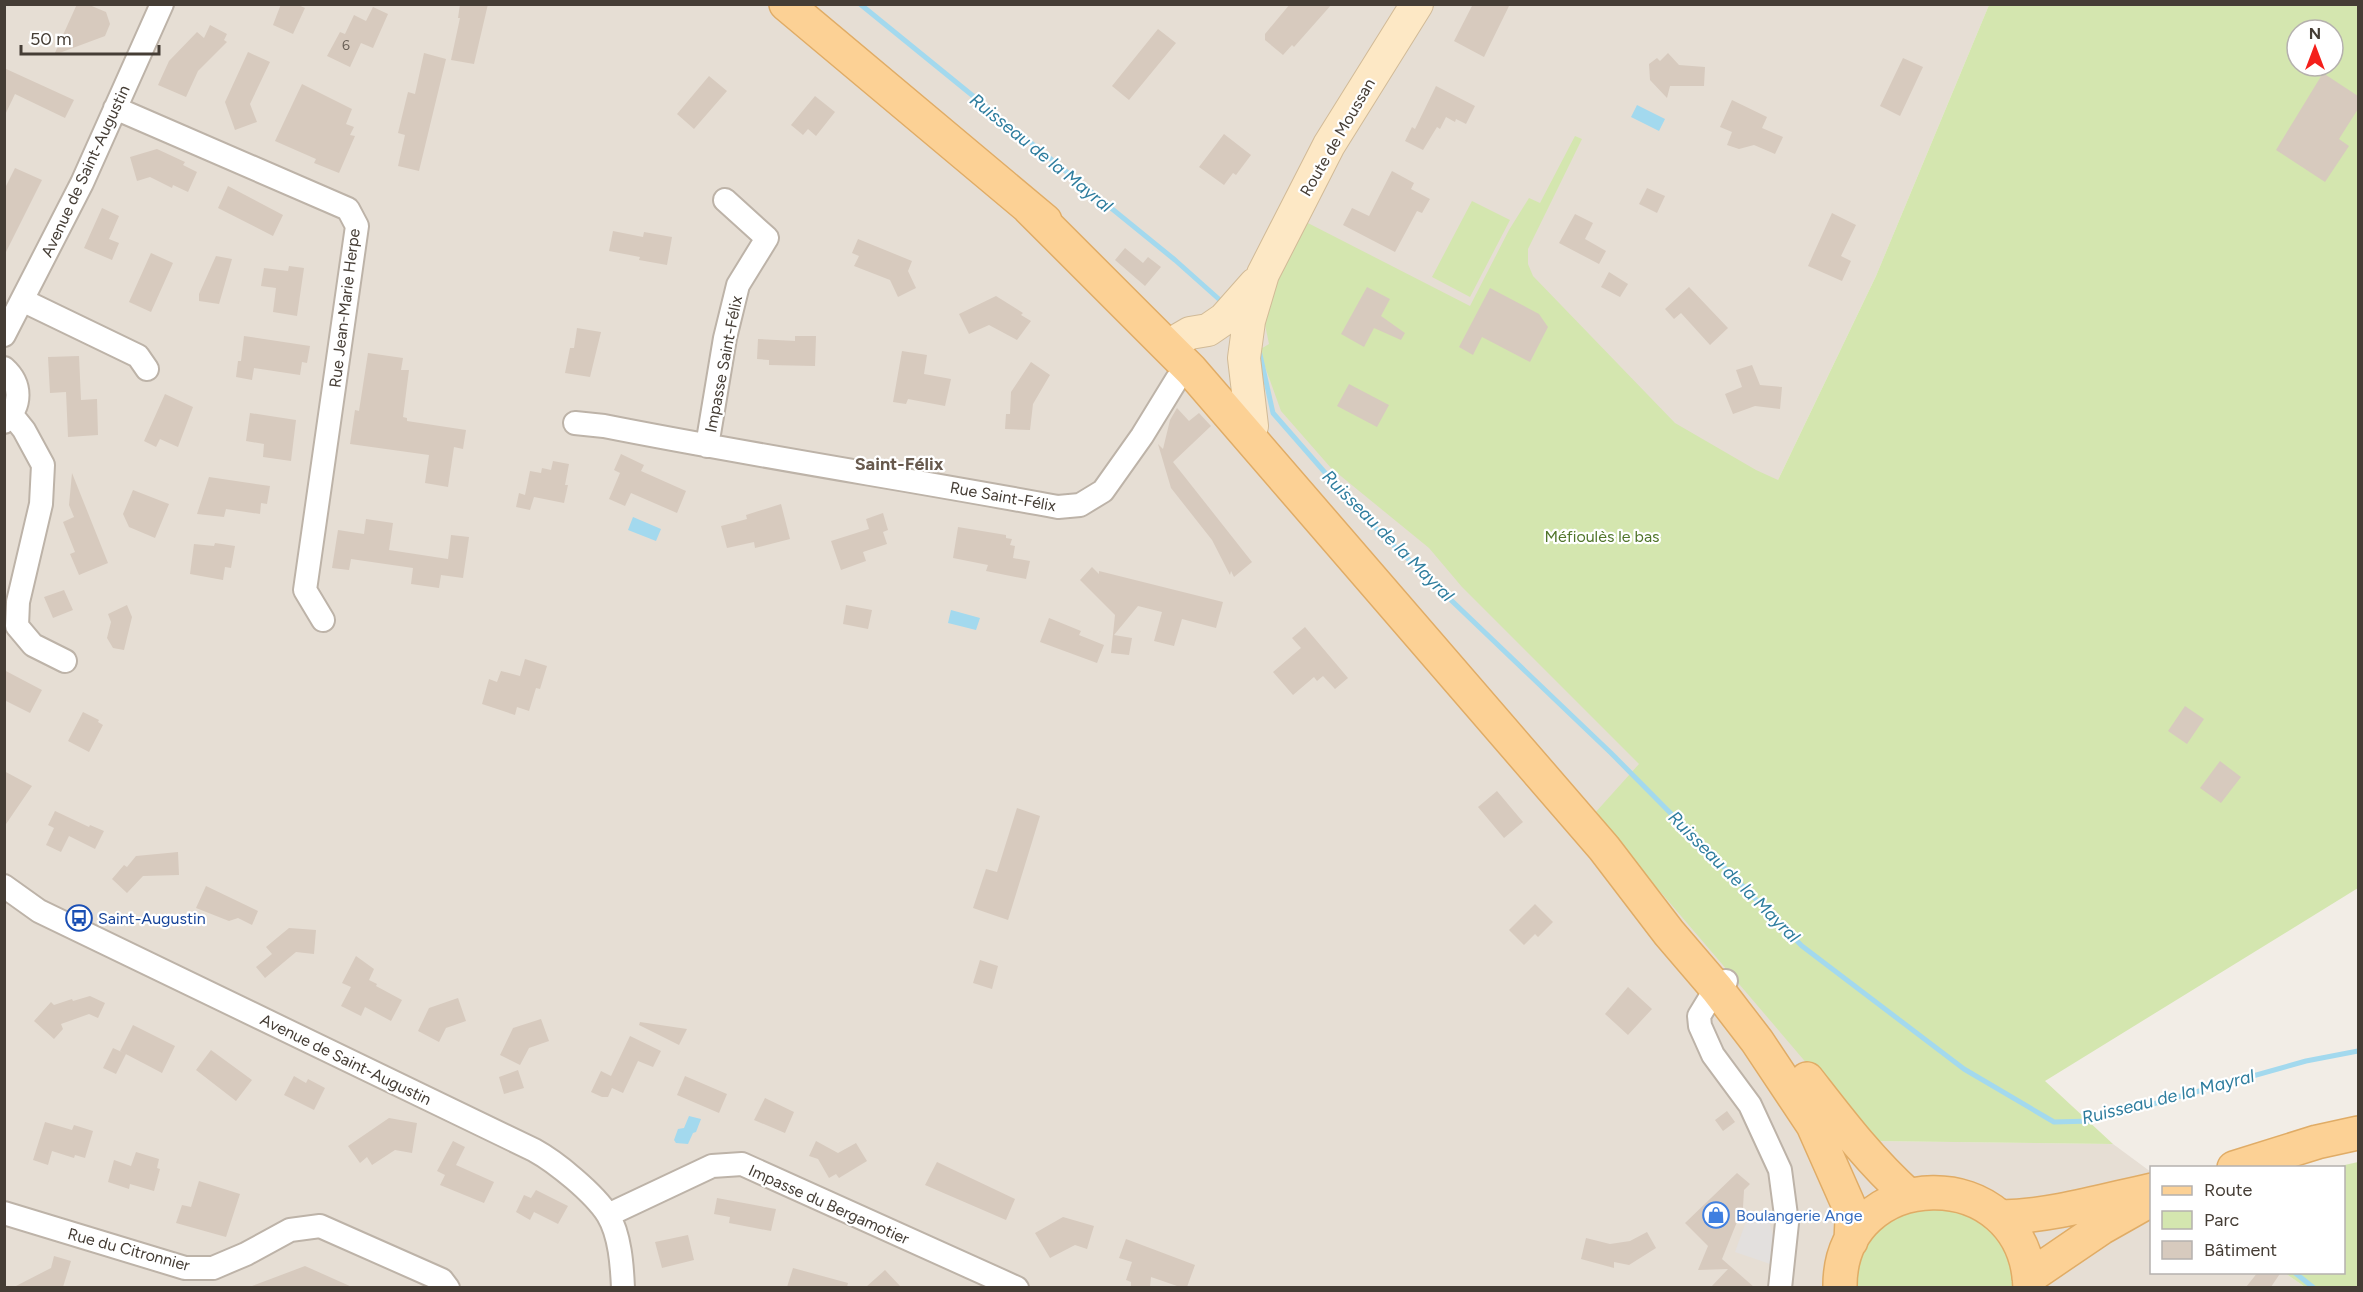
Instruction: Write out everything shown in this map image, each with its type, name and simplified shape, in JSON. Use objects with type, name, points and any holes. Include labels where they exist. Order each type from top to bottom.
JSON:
[{"type":"main road","points":[[786,4],[1123,287],[1178,340],[1207,369],[1333,535]]},
{"type":"main road","points":[[1029,208],[1191,370],[1604,848],[1669,933],[1788,1053],[1856,1143],[1879,1169],[1908,1195]]},
{"type":"main road","points":[[1722,985],[1813,1125],[1848,1204],[1852,1220],[1851,1241]]},
{"type":"main road","points":[[2237,1166],[2317,1142],[2358,1133]]},
{"type":"main road","points":[[2001,1217],[2066,1210],[2150,1190]]},
{"type":"main road","points":[[1840,1287],[1843,1261],[1851,1241],[1871,1215],[1908,1195],[1927,1191],[1951,1192],[1976,1200],[2001,1217],[2020,1244],[2030,1282],[2101,1227],[2150,1201]]},
{"type":"street","name":"Avenue de Saint-Augustin","points":[[4,335],[82,183],[162,4]]},
{"type":"street","name":"Route de Moussan","points":[[1263,274],[1329,145],[1417,4]]},
{"type":"street","name":"Rue Jean-Marie Herpe","points":[[115,108],[348,209],[357,226],[305,590],[323,620]]},
{"type":"street","name":"Impasse Saint-Félix","points":[[707,446],[724,338],[738,285],[767,238],[724,200]]},
{"type":"street","points":[[1178,340],[1190,333],[1208,330],[1224,319],[1263,274]]},
{"type":"street","points":[[1252,426],[1244,358],[1249,321],[1263,274]]},
{"type":"street","points":[[22,300],[138,356],[147,369]]},
{"type":"street","points":[[4,368],[16,383],[19,394],[17,405],[8,418],[24,430],[43,465],[41,504],[18,602],[17,626],[33,645],[65,661]]},
{"type":"street","name":"Rue Saint-Félix","points":[[575,423],[604,426],[1058,507],[1080,505],[1103,491],[1142,436],[1177,379],[1191,370]]},
{"type":"street","name":"Avenue de Saint-Augustin","points":[[4,886],[39,911],[555,1161],[608,1215],[622,1266],[623,1287]]},
{"type":"street","points":[[1722,985],[1699,1016],[1700,1026],[1713,1055],[1750,1105],[1780,1170],[1787,1223],[1780,1287]]},
{"type":"street","name":"Impasse du Bergamotier","points":[[608,1215],[711,1166],[742,1164],[1017,1287]]},
{"type":"street","name":"Rue du Citronnier","points":[[4,1214],[185,1268],[213,1268],[246,1254],[290,1230],[320,1226],[442,1281],[448,1287]]},
{"type":"shaded area","points":[[5,5],[1989,5],[1876,276],[1778,480],[1873,1141],[2113,1144],[2150,1171],[2150,1274],[2286,1274],[2305,1287],[5,1288]]},
{"type":"shaded area","points":[[1749,1213],[1769,1220],[1777,1252],[1773,1265],[1735,1252]]},
{"type":"green space","name":"Méfioulès le bas","points":[[1989,5],[2358,5],[2358,888],[2045,1081],[2113,1144],[1873,1141],[1594,814],[1639,764],[1462,587],[1429,548],[1331,468],[1281,411],[1259,350],[1269,344],[1263,315],[1304,221],[1470,306],[1509,230],[1529,198],[1540,203],[1575,136],[1582,139],[1528,249],[1528,264],[1533,276],[1675,423],[1756,470],[1778,480],[1876,276]]},
{"type":"green space","points":[[1472,201],[1510,220],[1470,297],[1432,277]]},
{"type":"green space","points":[[2358,1162],[2358,1287],[2305,1287],[2286,1274],[2345,1274],[2345,1166],[2340,1166]]},
{"type":"green space","points":[[1949,1206],[1991,1228],[2007,1250],[2016,1287],[1854,1288],[1865,1247],[1884,1223],[1905,1213]]},
{"type":"water","points":[[1637,105],[1665,119],[1659,131],[1631,117]]},
{"type":"water","points":[[633,517],[661,529],[656,541],[628,530]]},
{"type":"water","points":[[951,610],[980,618],[976,630],[948,623]]},
{"type":"water","points":[[689,1116],[701,1119],[696,1132],[693,1133],[688,1144],[676,1143],[674,1140],[678,1129],[684,1128]]},
{"type":"building","points":[[77,4],[87,4],[106,12],[110,24],[105,36],[54,55]]},
{"type":"building","points":[[281,4],[296,4],[305,8],[293,34],[273,25]]},
{"type":"building","points":[[460,4],[488,4],[474,64],[451,60],[460,18],[458,18]]},
{"type":"building","points":[[1290,4],[1332,4],[1294,47],[1292,45],[1283,55],[1265,40],[1265,34]]},
{"type":"building","points":[[1473,4],[1510,4],[1484,57],[1454,41]]},
{"type":"building","points":[[373,7],[388,14],[373,48],[361,43],[350,67],[327,56],[340,32],[345,34],[354,15],[366,21]]},
{"type":"building","points":[[210,25],[227,34],[224,40],[227,42],[198,71],[186,97],[158,85],[169,61],[197,32],[204,38]]},
{"type":"building","points":[[1158,29],[1176,43],[1129,100],[1112,86]]},
{"type":"building","points":[[248,52],[270,62],[250,104],[257,122],[235,130],[225,102]]},
{"type":"building","points":[[424,53],[446,59],[419,171],[398,166],[405,135],[398,133],[408,92],[415,94]]},
{"type":"building","points":[[1668,53],[1679,65],[1705,67],[1704,86],[1670,86],[1667,98],[1650,80],[1649,64],[1657,58],[1660,61]]},
{"type":"building","points":[[1903,58],[1923,67],[1900,116],[1880,106]]},
{"type":"building","points":[[4,68],[74,100],[65,118],[15,94],[4,117]]},
{"type":"building","points":[[709,76],[727,91],[694,129],[677,114]]},
{"type":"building","points":[[2320,78],[2331,78],[2358,96],[2358,109],[2339,139],[2349,146],[2325,182],[2276,150]]},
{"type":"building","points":[[302,84],[352,109],[346,124],[354,127],[350,135],[355,136],[339,173],[314,163],[316,159],[275,141]]},
{"type":"building","points":[[1436,86],[1475,106],[1466,124],[1446,117],[1440,129],[1437,127],[1423,150],[1405,141],[1412,127],[1415,129]]},
{"type":"building","points":[[815,96],[835,112],[816,136],[808,129],[803,135],[791,125]]},
{"type":"building","points":[[1732,100],[1767,117],[1762,128],[1783,137],[1775,154],[1754,145],[1739,149],[1727,145],[1732,132],[1720,127]]},
{"type":"building","points":[[1224,134],[1251,155],[1236,175],[1233,173],[1224,185],[1199,167]]},
{"type":"building","points":[[157,149],[185,162],[183,165],[197,172],[188,192],[173,185],[172,188],[150,177],[137,181],[130,157]]},
{"type":"building","points":[[15,168],[42,180],[4,256],[4,190]]},
{"type":"building","points":[[1392,171],[1414,183],[1411,189],[1430,199],[1422,213],[1417,211],[1395,252],[1343,225],[1352,208],[1369,216]]},
{"type":"building","points":[[228,186],[283,215],[273,236],[218,208]]},
{"type":"building","points":[[1647,188],[1665,196],[1657,213],[1639,204]]},
{"type":"building","points":[[102,208],[119,216],[109,239],[119,243],[112,260],[84,248]]},
{"type":"building","points":[[1832,213],[1856,225],[1841,256],[1851,261],[1842,281],[1808,266]]},
{"type":"building","points":[[1575,214],[1593,223],[1585,239],[1606,251],[1599,264],[1559,243]]},
{"type":"building","points":[[613,231],[643,237],[644,232],[672,237],[667,265],[609,251]]},
{"type":"building","points":[[858,239],[912,261],[908,271],[916,288],[898,297],[890,280],[854,266],[859,256],[852,253]]},
{"type":"building","points":[[1125,248],[1143,263],[1148,257],[1161,267],[1145,286],[1115,260]]},
{"type":"building","points":[[151,253],[173,263],[151,312],[129,302]]},
{"type":"building","points":[[216,256],[232,259],[219,304],[199,301],[199,294]]},
{"type":"building","points":[[289,266],[304,268],[297,316],[273,312],[276,288],[261,286],[264,268],[288,271]]},
{"type":"building","points":[[1609,272],[1628,284],[1620,297],[1601,287]]},
{"type":"building","points":[[1367,287],[1390,299],[1381,316],[1405,333],[1401,340],[1374,328],[1364,347],[1341,334]]},
{"type":"building","points":[[1689,287],[1728,328],[1710,345],[1681,313],[1674,319],[1665,309]]},
{"type":"building","points":[[1490,288],[1539,314],[1548,327],[1530,362],[1482,337],[1473,355],[1459,347]]},
{"type":"building","points":[[996,296],[1023,313],[1021,315],[1031,321],[1017,340],[989,325],[969,334],[959,314]]},
{"type":"building","points":[[577,328],[601,332],[590,377],[565,373],[570,348],[574,348]]},
{"type":"building","points":[[244,336],[310,346],[307,363],[302,362],[300,375],[254,368],[252,380],[236,377],[238,361],[241,361]]},
{"type":"building","points":[[795,336],[816,336],[815,366],[769,365],[769,360],[757,359],[758,339],[795,341]]},
{"type":"building","points":[[902,351],[927,355],[924,374],[951,379],[945,406],[908,399],[906,404],[893,402]]},
{"type":"building","points":[[368,353],[403,358],[401,370],[409,370],[403,417],[407,418],[407,421],[466,430],[463,449],[454,447],[448,487],[425,483],[429,455],[350,444],[355,410],[359,411]]},
{"type":"building","points":[[79,356],[81,400],[97,399],[98,435],[68,437],[66,392],[50,393],[48,357]]},
{"type":"building","points":[[1031,362],[1050,375],[1033,404],[1030,430],[1005,429],[1006,414],[1010,414],[1011,392]]},
{"type":"building","points":[[1752,365],[1760,385],[1782,387],[1780,409],[1755,406],[1733,414],[1725,394],[1742,387],[1736,370]]},
{"type":"building","points":[[1349,384],[1389,405],[1377,427],[1337,406]]},
{"type":"building","points":[[165,394],[193,407],[178,447],[160,439],[156,447],[144,441]]},
{"type":"building","points":[[1177,408],[1189,421],[1199,413],[1211,426],[1173,462],[1252,562],[1234,577],[1231,571],[1230,575],[1212,540],[1171,488],[1158,444],[1163,449],[1170,420]]},
{"type":"building","points":[[250,413],[296,420],[291,461],[263,457],[264,444],[246,441]]},
{"type":"building","points":[[621,454],[644,465],[641,471],[686,491],[677,513],[631,493],[625,506],[609,499],[620,473],[614,470]]},
{"type":"building","points":[[553,461],[569,464],[564,503],[534,497],[530,510],[516,507],[519,493],[525,495],[530,471],[541,473],[542,468],[551,470]]},
{"type":"building","points":[[72,473],[108,563],[79,575],[70,554],[75,552],[63,522],[74,517],[69,505]]},
{"type":"building","points":[[209,477],[270,486],[267,504],[261,503],[260,514],[226,509],[224,517],[197,514]]},
{"type":"building","points":[[133,490],[169,504],[155,538],[129,527],[123,514]]},
{"type":"building","points":[[781,504],[790,539],[755,548],[754,542],[727,548],[721,526],[747,519],[746,515]]},
{"type":"building","points":[[883,513],[888,530],[883,532],[887,544],[863,552],[866,561],[841,570],[831,541],[869,529],[866,519]]},
{"type":"building","points":[[366,519],[393,523],[389,550],[448,559],[451,535],[469,537],[463,578],[441,575],[439,588],[411,584],[413,568],[351,559],[349,570],[332,568],[338,530],[364,534]]},
{"type":"building","points":[[958,527],[1006,535],[1006,538],[1012,539],[1010,545],[1015,546],[1013,558],[1030,561],[1026,579],[986,571],[988,565],[953,558]]},
{"type":"building","points":[[215,543],[235,546],[231,568],[225,567],[223,580],[190,574],[194,544],[214,546]]},
{"type":"building","points":[[1092,567],[1099,574],[1099,571],[1223,602],[1216,628],[1182,619],[1174,646],[1154,641],[1162,612],[1138,606],[1114,635],[1132,638],[1129,655],[1111,653],[1115,615],[1080,580]]},
{"type":"building","points":[[64,590],[73,610],[53,618],[44,597]]},
{"type":"building","points":[[127,605],[132,617],[124,650],[113,648],[107,638],[111,622],[108,614]]},
{"type":"building","points":[[846,605],[872,610],[868,629],[843,624]]},
{"type":"building","points":[[1049,618],[1081,631],[1079,635],[1104,645],[1097,663],[1040,642]]},
{"type":"building","points":[[1305,627],[1348,678],[1335,689],[1323,676],[1317,681],[1314,677],[1293,695],[1273,672],[1301,648],[1292,638]]},
{"type":"building","points":[[525,659],[547,666],[540,689],[536,688],[529,711],[517,707],[515,715],[482,704],[489,679],[497,682],[501,671],[520,676]]},
{"type":"building","points":[[4,670],[42,690],[30,713],[4,700]]},
{"type":"building","points":[[2185,706],[2204,719],[2187,744],[2168,731]]},
{"type":"building","points":[[83,712],[99,720],[98,722],[103,725],[89,752],[68,741]]},
{"type":"building","points":[[2220,761],[2241,777],[2221,803],[2200,788]]},
{"type":"building","points":[[4,771],[32,786],[4,827]]},
{"type":"building","points":[[1497,791],[1523,822],[1504,838],[1478,807]]},
{"type":"building","points":[[1017,808],[1040,816],[1008,920],[973,908],[986,869],[997,872]]},
{"type":"building","points":[[55,811],[89,827],[90,825],[104,831],[95,849],[69,836],[61,852],[46,845],[54,828],[48,825]]},
{"type":"building","points":[[178,852],[179,875],[143,876],[127,893],[112,879],[124,865],[127,867],[136,856]]},
{"type":"building","points":[[206,886],[258,911],[252,925],[238,918],[229,921],[196,908]]},
{"type":"building","points":[[1535,904],[1553,922],[1538,937],[1535,934],[1524,945],[1509,930]]},
{"type":"building","points":[[289,928],[316,930],[314,954],[296,952],[265,978],[256,967],[272,954],[266,947]]},
{"type":"building","points":[[356,956],[374,969],[369,980],[402,1000],[391,1021],[365,1007],[361,1016],[341,1006],[351,987],[342,983]]},
{"type":"building","points":[[980,960],[998,966],[992,989],[973,983]]},
{"type":"building","points":[[1628,987],[1652,1009],[1628,1035],[1605,1014]]},
{"type":"building","points":[[90,996],[105,1003],[98,1018],[89,1014],[61,1024],[63,1029],[54,1039],[34,1021],[51,1002],[54,1005]]},
{"type":"building","points":[[458,998],[466,1021],[446,1028],[439,1042],[418,1031],[429,1008]]},
{"type":"building","points":[[541,1019],[549,1041],[529,1048],[520,1065],[500,1055],[513,1028]]},
{"type":"building","points":[[640,1022],[687,1029],[679,1045],[639,1025]]},
{"type":"building","points":[[133,1025],[175,1046],[162,1073],[120,1051]]},
{"type":"building","points":[[630,1036],[661,1051],[653,1067],[638,1061],[623,1093],[612,1088],[608,1097],[602,1097],[591,1092],[601,1071],[611,1076]]},
{"type":"building","points":[[113,1048],[126,1054],[116,1074],[103,1068]]},
{"type":"building","points":[[211,1050],[252,1080],[236,1101],[196,1070]]},
{"type":"building","points":[[518,1070],[524,1088],[504,1094],[499,1077]]},
{"type":"building","points":[[294,1076],[306,1083],[308,1079],[325,1088],[314,1110],[284,1095]]},
{"type":"building","points":[[685,1076],[727,1094],[719,1113],[677,1095]]},
{"type":"building","points":[[765,1098],[794,1112],[785,1133],[754,1120]]},
{"type":"building","points":[[1727,1111],[1735,1122],[1723,1131],[1715,1120]]},
{"type":"building","points":[[389,1118],[417,1123],[412,1153],[395,1150],[372,1165],[367,1157],[360,1163],[348,1146]]},
{"type":"building","points":[[45,1122],[72,1130],[74,1125],[93,1131],[85,1158],[75,1155],[74,1158],[52,1151],[48,1165],[33,1160]]},
{"type":"building","points":[[453,1141],[465,1147],[456,1165],[494,1182],[484,1203],[440,1185],[445,1175],[437,1171]]},
{"type":"building","points":[[816,1141],[838,1153],[856,1143],[867,1161],[839,1178],[836,1174],[829,1178],[818,1159],[809,1156]]},
{"type":"building","points":[[136,1152],[159,1159],[157,1168],[160,1169],[154,1191],[130,1184],[129,1189],[108,1182],[114,1160],[131,1166]]},
{"type":"building","points":[[937,1162],[1015,1199],[1006,1220],[925,1185]]},
{"type":"building","name":"Boulangerie Ange","points":[[1737,1173],[1750,1184],[1744,1190],[1743,1207],[1722,1259],[1754,1287],[1711,1287],[1728,1269],[1698,1270],[1708,1246],[1685,1223]]},
{"type":"building","points":[[199,1181],[240,1194],[226,1237],[176,1223],[182,1205],[191,1207]]},
{"type":"building","points":[[536,1190],[568,1206],[558,1224],[534,1212],[530,1220],[516,1212],[524,1195],[531,1198]]},
{"type":"building","points":[[717,1198],[776,1209],[771,1231],[729,1223],[730,1217],[714,1214]]},
{"type":"building","points":[[1063,1217],[1094,1226],[1087,1249],[1075,1245],[1050,1258],[1035,1233]]},
{"type":"building","points":[[1647,1232],[1656,1248],[1629,1265],[1614,1262],[1614,1268],[1581,1259],[1586,1238],[1610,1244],[1630,1241]]},
{"type":"building","points":[[688,1235],[694,1260],[662,1268],[655,1242]]},
{"type":"building","points":[[1126,1239],[1195,1265],[1187,1287],[1180,1287],[1151,1277],[1150,1287],[1131,1287],[1131,1282],[1126,1280],[1132,1262],[1119,1258]]},
{"type":"building","points":[[54,1256],[71,1261],[63,1287],[14,1287],[51,1268]]},
{"type":"building","points":[[305,1266],[352,1287],[252,1287],[252,1286]]},
{"type":"building","points":[[793,1268],[848,1283],[847,1287],[787,1287]]},
{"type":"building","points":[[885,1270],[901,1287],[866,1287]]},
{"type":"building","points":[[2256,1274],[2280,1274],[2271,1287],[2246,1287]]},
{"type":"waterway","name":"Ruisseau de la Mayral","points":[[860,4],[1175,260],[1221,301]]},
{"type":"waterway","name":"Ruisseau de la Mayral","points":[[1259,350],[1273,413],[1362,515],[1611,753],[1802,946],[1964,1069],[2054,1122],[2092,1121],[2306,1061],[2358,1051]]},
{"type":"waterway","points":[[2296,1274],[2314,1288]]},
{"type":"place","name":"Saint-Augustin","points":[[79,918]]},
{"type":"place","name":"Boulangerie Ange","points":[[1716,1215]]},
{"type":"district","name":"Saint-Félix","points":[[899,464]]}]
